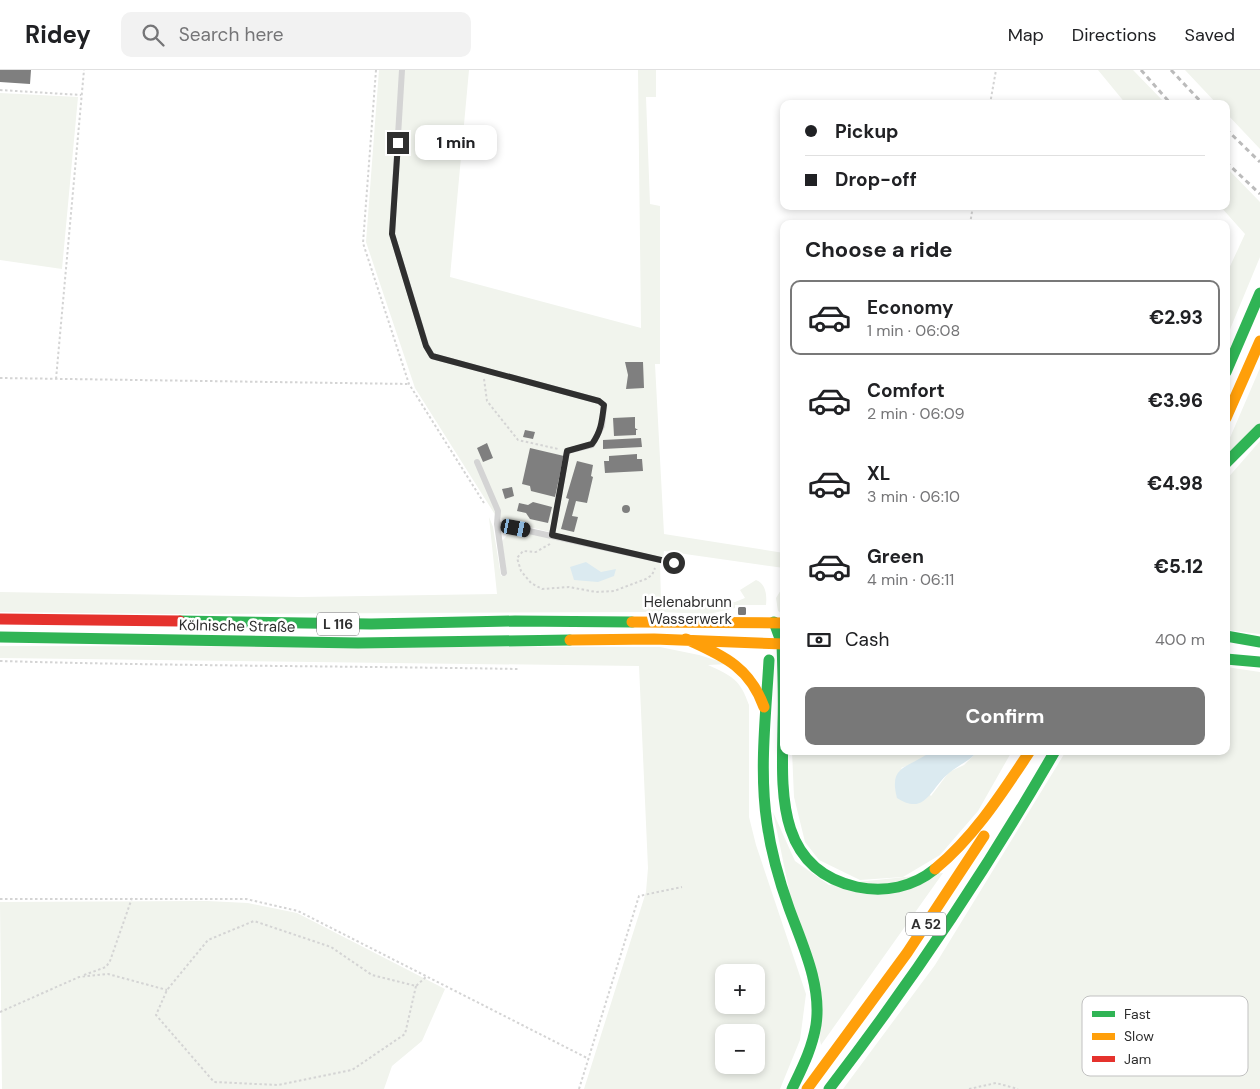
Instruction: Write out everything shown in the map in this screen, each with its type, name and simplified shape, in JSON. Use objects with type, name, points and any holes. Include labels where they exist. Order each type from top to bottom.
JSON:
[{"type":"main road","points":[[1230,363],[1260,293]]},
{"type":"main road","points":[[1230,409],[1260,341]]},
{"type":"main road","points":[[1230,459],[1260,429]]},
{"type":"main road","name":"Kölnische Straße","points":[[0,619],[371,624],[779,623]]},
{"type":"main road","points":[[779,623],[770,643],[766,718],[766,816],[770,844],[813,975],[818,1022],[806,1066],[792,1089]]},
{"type":"main road","name":"Kölnische Straße","points":[[0,637],[339,643],[686,639]]},
{"type":"main road","points":[[1230,637],[1260,642]]},
{"type":"main road","points":[[686,639],[726,658],[746,672],[757,688],[764,705],[766,718]]},
{"type":"main road","name":"L 116","points":[[686,639],[780,644]]},
{"type":"main road","points":[[1230,659],[1260,662]]},
{"type":"main road","points":[[783,755],[782,791],[786,817],[794,840],[807,861],[831,880],[853,888],[875,891],[903,886],[927,876],[949,859],[970,836],[1027,755]]},
{"type":"main road","name":"A 52","points":[[807,1089],[912,945],[970,859],[1032,755]]},
{"type":"main road","name":"A 52","points":[[829,1089],[916,970],[980,876],[1053,755]]},
{"type":"lane","points":[[402,70],[392,234],[426,346],[432,356],[599,401],[604,405],[602,426],[592,444],[567,451],[552,535]]},
{"type":"lane","points":[[477,462],[498,511],[497,524],[504,573]]},
{"type":"lane","points":[[497,524],[674,563]]},
{"type":"path","points":[[56,379],[84,70]]},
{"type":"path","points":[[376,70],[363,243],[409,384],[487,508]]},
{"type":"path","points":[[991,100],[996,70]]},
{"type":"path","points":[[0,90],[81,95]]},
{"type":"path","points":[[483,369],[487,401],[518,440],[567,451]]},
{"type":"path","points":[[0,378],[409,384]]},
{"type":"path","points":[[552,535],[552,542],[543,550],[525,551],[517,558],[521,571],[531,583],[542,589],[569,587],[596,592],[614,591],[649,577],[658,560]]},
{"type":"path","points":[[0,661],[297,668],[519,669]]},
{"type":"path","points":[[579,1089],[639,896],[682,886]]},
{"type":"path","points":[[0,1012],[106,967],[132,898]]},
{"type":"path","points":[[0,899],[246,899],[298,911],[589,1059]]},
{"type":"path","points":[[416,986],[372,975],[331,947],[254,921],[208,940],[166,990],[156,1015],[214,1082],[278,1085],[352,1070],[405,1034],[416,986],[427,976]]},
{"type":"path","points":[[79,977],[108,974],[166,990]]},
{"type":"path","points":[[969,1089],[996,1083],[1018,1089]]},
{"type":"shaded area","points":[[379,70],[469,70],[450,277],[641,328],[638,70],[656,70],[656,97],[646,97],[650,204],[660,206],[660,364],[655,364],[664,534],[780,552],[780,567],[664,551],[663,559],[504,521],[494,513],[415,388],[366,242]]},
{"type":"shaded area","points":[[1098,70],[1133,70],[1162,100],[1123,100]]},
{"type":"shaded area","points":[[1185,70],[1260,70],[1260,149],[1230,117],[1230,100],[1213,100]]},
{"type":"shaded area","points":[[0,93],[78,97],[62,269],[0,260]]},
{"type":"shaded area","points":[[1230,171],[1260,202],[1260,257],[1230,329],[1230,266],[1245,234],[1224,210],[1230,210]]},
{"type":"shaded area","points":[[1260,368],[1260,424],[1230,454],[1230,438]]},
{"type":"shaded area","points":[[1260,441],[1260,634],[1230,630],[1230,475]]},
{"type":"shaded area","points":[[489,517],[493,527],[501,576],[507,575],[502,541],[513,529],[660,563],[661,601],[735,602],[745,598],[740,590],[756,580],[762,584],[765,590],[766,605],[735,605],[735,608],[709,614],[660,612],[170,614],[0,612],[0,592],[300,597],[497,594]]},
{"type":"shaded area","points":[[586,562],[601,572],[616,569],[614,576],[598,582],[574,580],[570,567]]},
{"type":"shaded area","points":[[780,592],[780,612],[778,611],[776,598]]},
{"type":"shaded area","points":[[0,646],[660,647],[699,655],[728,664],[708,665],[734,679],[742,689],[749,705],[749,817],[756,845],[806,994],[800,1040],[780,1089],[584,1089],[646,892],[648,868],[639,666],[0,658]]},
{"type":"shaded area","points":[[1230,668],[1260,672],[1260,1089],[843,1089],[935,965],[1064,755],[1230,755]]},
{"type":"shaded area","points":[[792,755],[926,755],[918,762],[901,768],[931,796],[949,772],[964,765],[974,755],[1010,755],[978,811],[940,855],[903,877],[860,880],[819,860],[805,842],[794,797]]},
{"type":"shaded area","points":[[926,755],[974,755],[949,773],[927,798],[915,804],[907,803],[897,798],[895,779],[902,769]]},
{"type":"shaded area","points":[[773,812],[795,861],[829,885],[943,873],[821,1045]]},
{"type":"shaded area","points":[[207,901],[248,903],[297,913],[445,989],[422,1041],[392,1066],[384,1089],[2,1089],[0,902]]},
{"type":"building","points":[[0,70],[31,70],[30,84],[0,82]]},
{"type":"building","points":[[625,362],[643,362],[644,388],[626,389],[628,375]]},
{"type":"building","points":[[635,417],[635,428],[638,430],[636,430],[636,435],[614,436],[613,418]]},
{"type":"building","points":[[525,430],[535,432],[533,439],[523,437]]},
{"type":"building","points":[[641,438],[642,447],[603,449],[603,440]]},
{"type":"building","points":[[487,443],[493,458],[483,462],[477,448]]},
{"type":"building","points":[[530,448],[564,456],[555,497],[531,491],[530,486],[522,484]]},
{"type":"building","points":[[637,454],[637,459],[642,459],[643,471],[605,473],[604,461],[609,461],[609,456]]},
{"type":"building","points":[[577,461],[593,465],[591,476],[593,477],[587,503],[576,501],[572,516],[578,517],[574,532],[561,529],[569,499],[566,498]]},
{"type":"building","points":[[512,487],[514,496],[505,499],[502,489]]},
{"type":"building","points":[[533,502],[552,507],[548,523],[530,519],[526,513],[517,511],[519,503],[528,505]]},
{"type":"building","points":[[626,505],[630,509],[626,513],[622,509]]},
{"type":"railway","points":[[1141,70],[1167,100]]},
{"type":"railway","points":[[1171,70],[1199,100]]},
{"type":"railway","points":[[1230,133],[1260,162]]},
{"type":"railway","points":[[1230,166],[1260,194]]},
{"type":"traffic: fast","points":[[1230,363],[1260,293]]},
{"type":"traffic: fast","points":[[1230,459],[1260,429]]},
{"type":"traffic: fast","points":[[180,621],[371,624],[515,621],[632,622]]},
{"type":"traffic: fast","points":[[774,622],[780,638]]},
{"type":"traffic: fast","points":[[0,637],[358,643],[570,640]]},
{"type":"traffic: fast","points":[[1230,637],[1260,642]]},
{"type":"traffic: fast","points":[[1230,659],[1260,662]]},
{"type":"traffic: fast","points":[[769,660],[763,762],[767,823],[779,876],[810,965],[814,980],[817,1010],[812,1042],[792,1089]]},
{"type":"traffic: fast","points":[[783,755],[784,800],[789,824],[797,845],[811,863],[830,878],[867,889],[888,889],[908,884],[935,869]]},
{"type":"traffic: fast","points":[[829,1089],[890,1007],[948,924],[1053,755]]},
{"type":"traffic: slow","points":[[1230,409],[1260,341]]},
{"type":"traffic: slow","points":[[632,622],[780,623]]},
{"type":"traffic: slow","points":[[570,640],[654,639],[780,644]]},
{"type":"traffic: slow","points":[[686,639],[712,651],[733,664],[751,681],[764,707]]},
{"type":"traffic: slow","points":[[935,869],[963,843],[998,798],[1027,755]]},
{"type":"traffic: slow","points":[[807,1089],[907,953],[984,836]]},
{"type":"traffic: jam","points":[[0,619],[180,621]]},
{"type":"place","name":"Helenabrunn Wasserwerk","points":[[742,611]]},
{"type":"route","points":[[398,143],[392,234],[426,346],[432,356],[599,401],[604,405],[602,426],[592,444],[567,451],[552,535],[674,563]]}]
